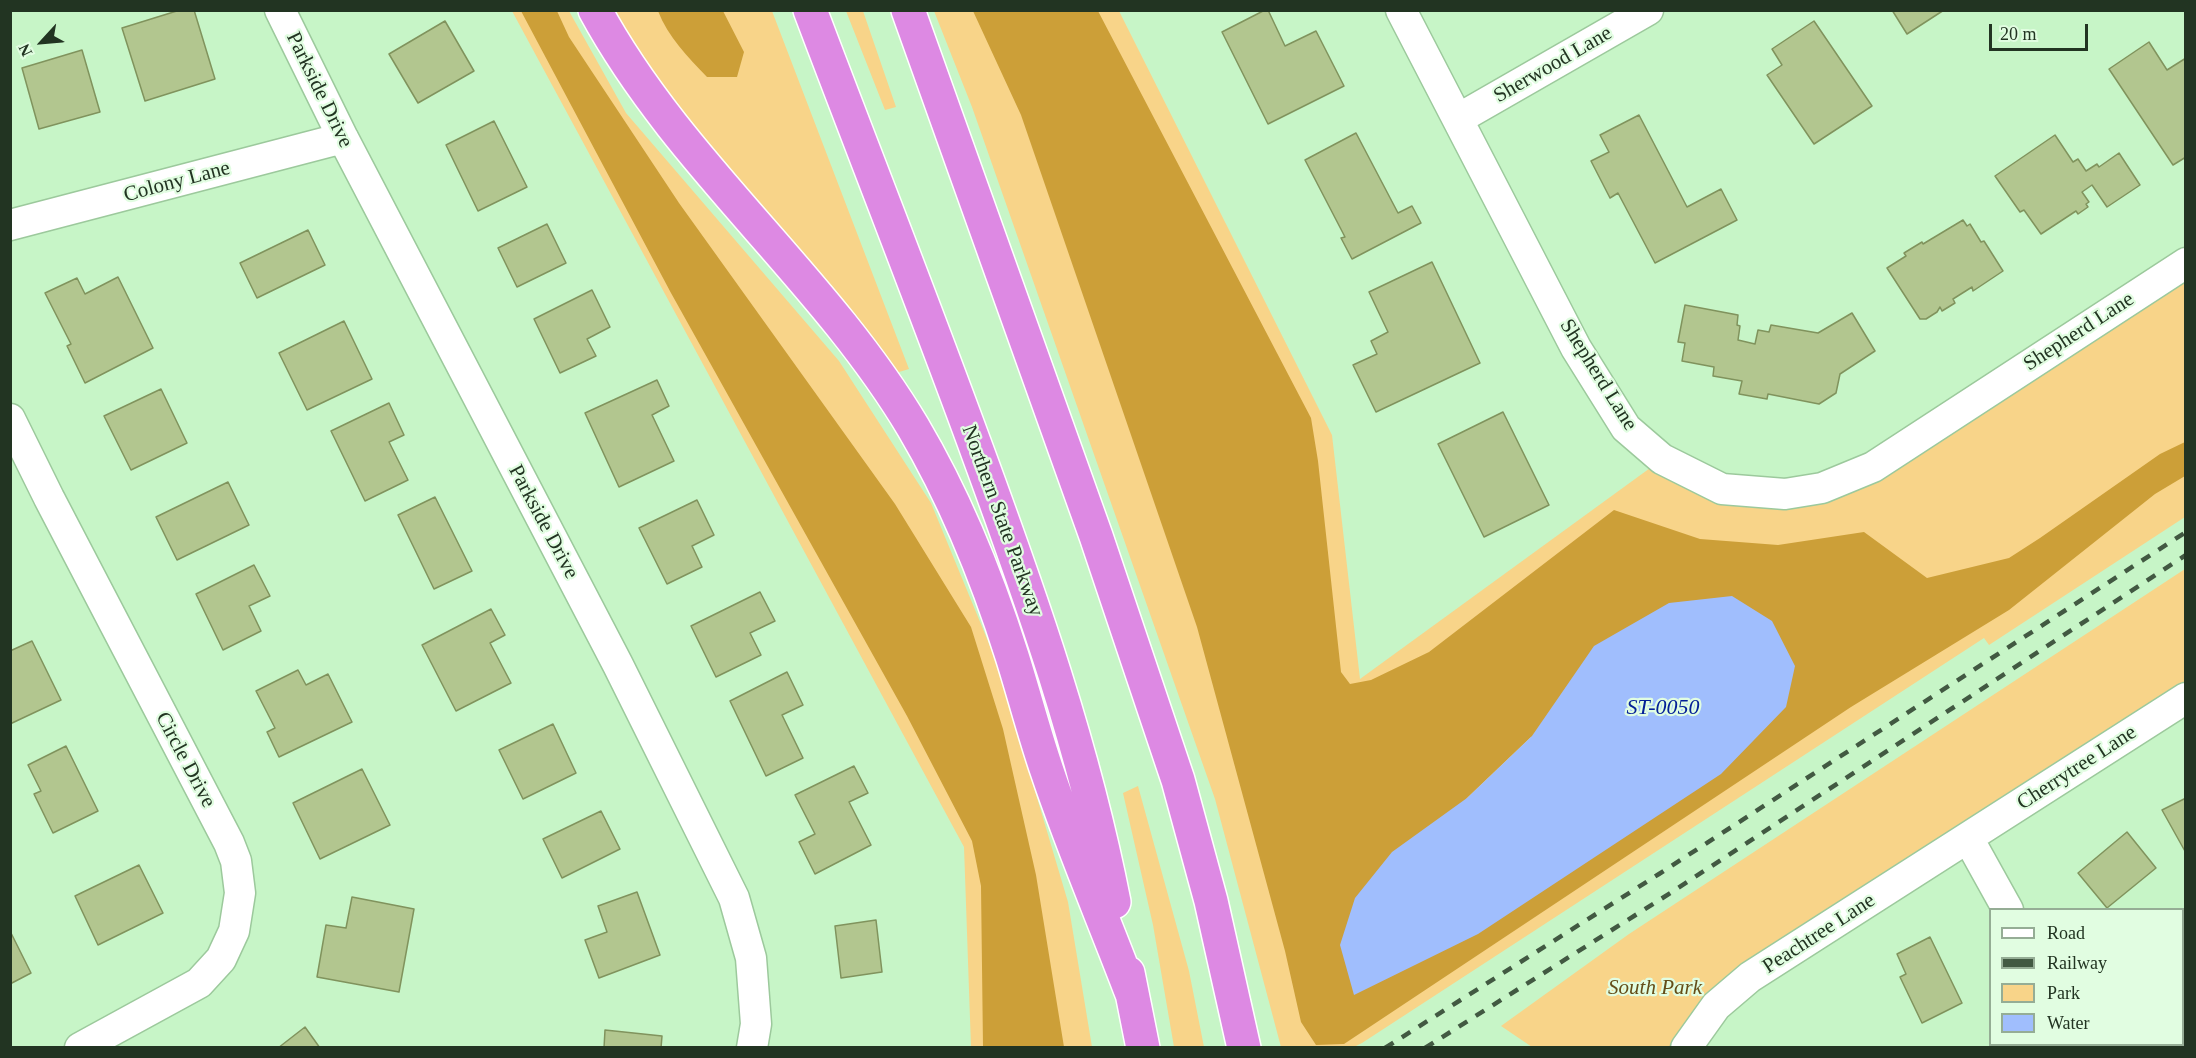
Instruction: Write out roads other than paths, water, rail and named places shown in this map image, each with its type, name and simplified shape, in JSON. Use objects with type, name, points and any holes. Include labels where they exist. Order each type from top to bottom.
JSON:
[{"type":"highway","points":[[595,10],[628,65],[669,121],[828,309],[885,385],[912,426],[983,572],[1012,656],[1047,772],[1132,994]]},
{"type":"highway","name":"Northern State Parkway","points":[[810,10],[963,411],[1006,527],[1045,643],[1080,757],[1109,877],[1143,1047]]},
{"type":"highway","points":[[908,10],[1092,526],[1174,769],[1211,901],[1244,1047]]},
{"type":"street","name":"Parkside Drive","points":[[280,10],[343,138],[618,665],[734,898],[751,958],[756,1024],[752,1047]]},
{"type":"street","name":"Shepherd Lane","points":[[1401,10],[1576,348],[1626,428],[1662,459],[1722,489],[1785,494],[1822,488],[1873,467],[2186,263]]},
{"type":"street","name":"Sherwood Lane","points":[[1458,119],[1648,10]]},
{"type":"street","name":"Colony Lane","points":[[10,225],[343,138]]},
{"type":"street","name":"Circle Drive","points":[[10,419],[229,843],[236,861],[240,893],[234,931],[221,959],[199,983],[80,1047]]},
{"type":"street","name":"Cherrytree Lane","points":[[1968,838],[2186,698]]},
{"type":"street","points":[[1968,838],[2007,908]]},
{"type":"street","name":"Peachtree Lane","points":[[1686,1047],[1716,1006],[1750,977],[1968,838]]},
{"type":"water","name":"ST-0050","points":[[1732,596],[1772,621],[1795,666],[1786,707],[1721,774],[1478,934],[1354,995],[1340,945],[1355,898],[1392,852],[1467,798],[1532,736],[1594,646],[1669,603]]},
{"type":"railway","points":[[1385,1048],[1659,874],[2186,532]]},
{"type":"railway","points":[[1425,1048],[1672,892],[2186,555]]},
{"type":"park label","name":"South Park","points":[[1655,988]]}]
